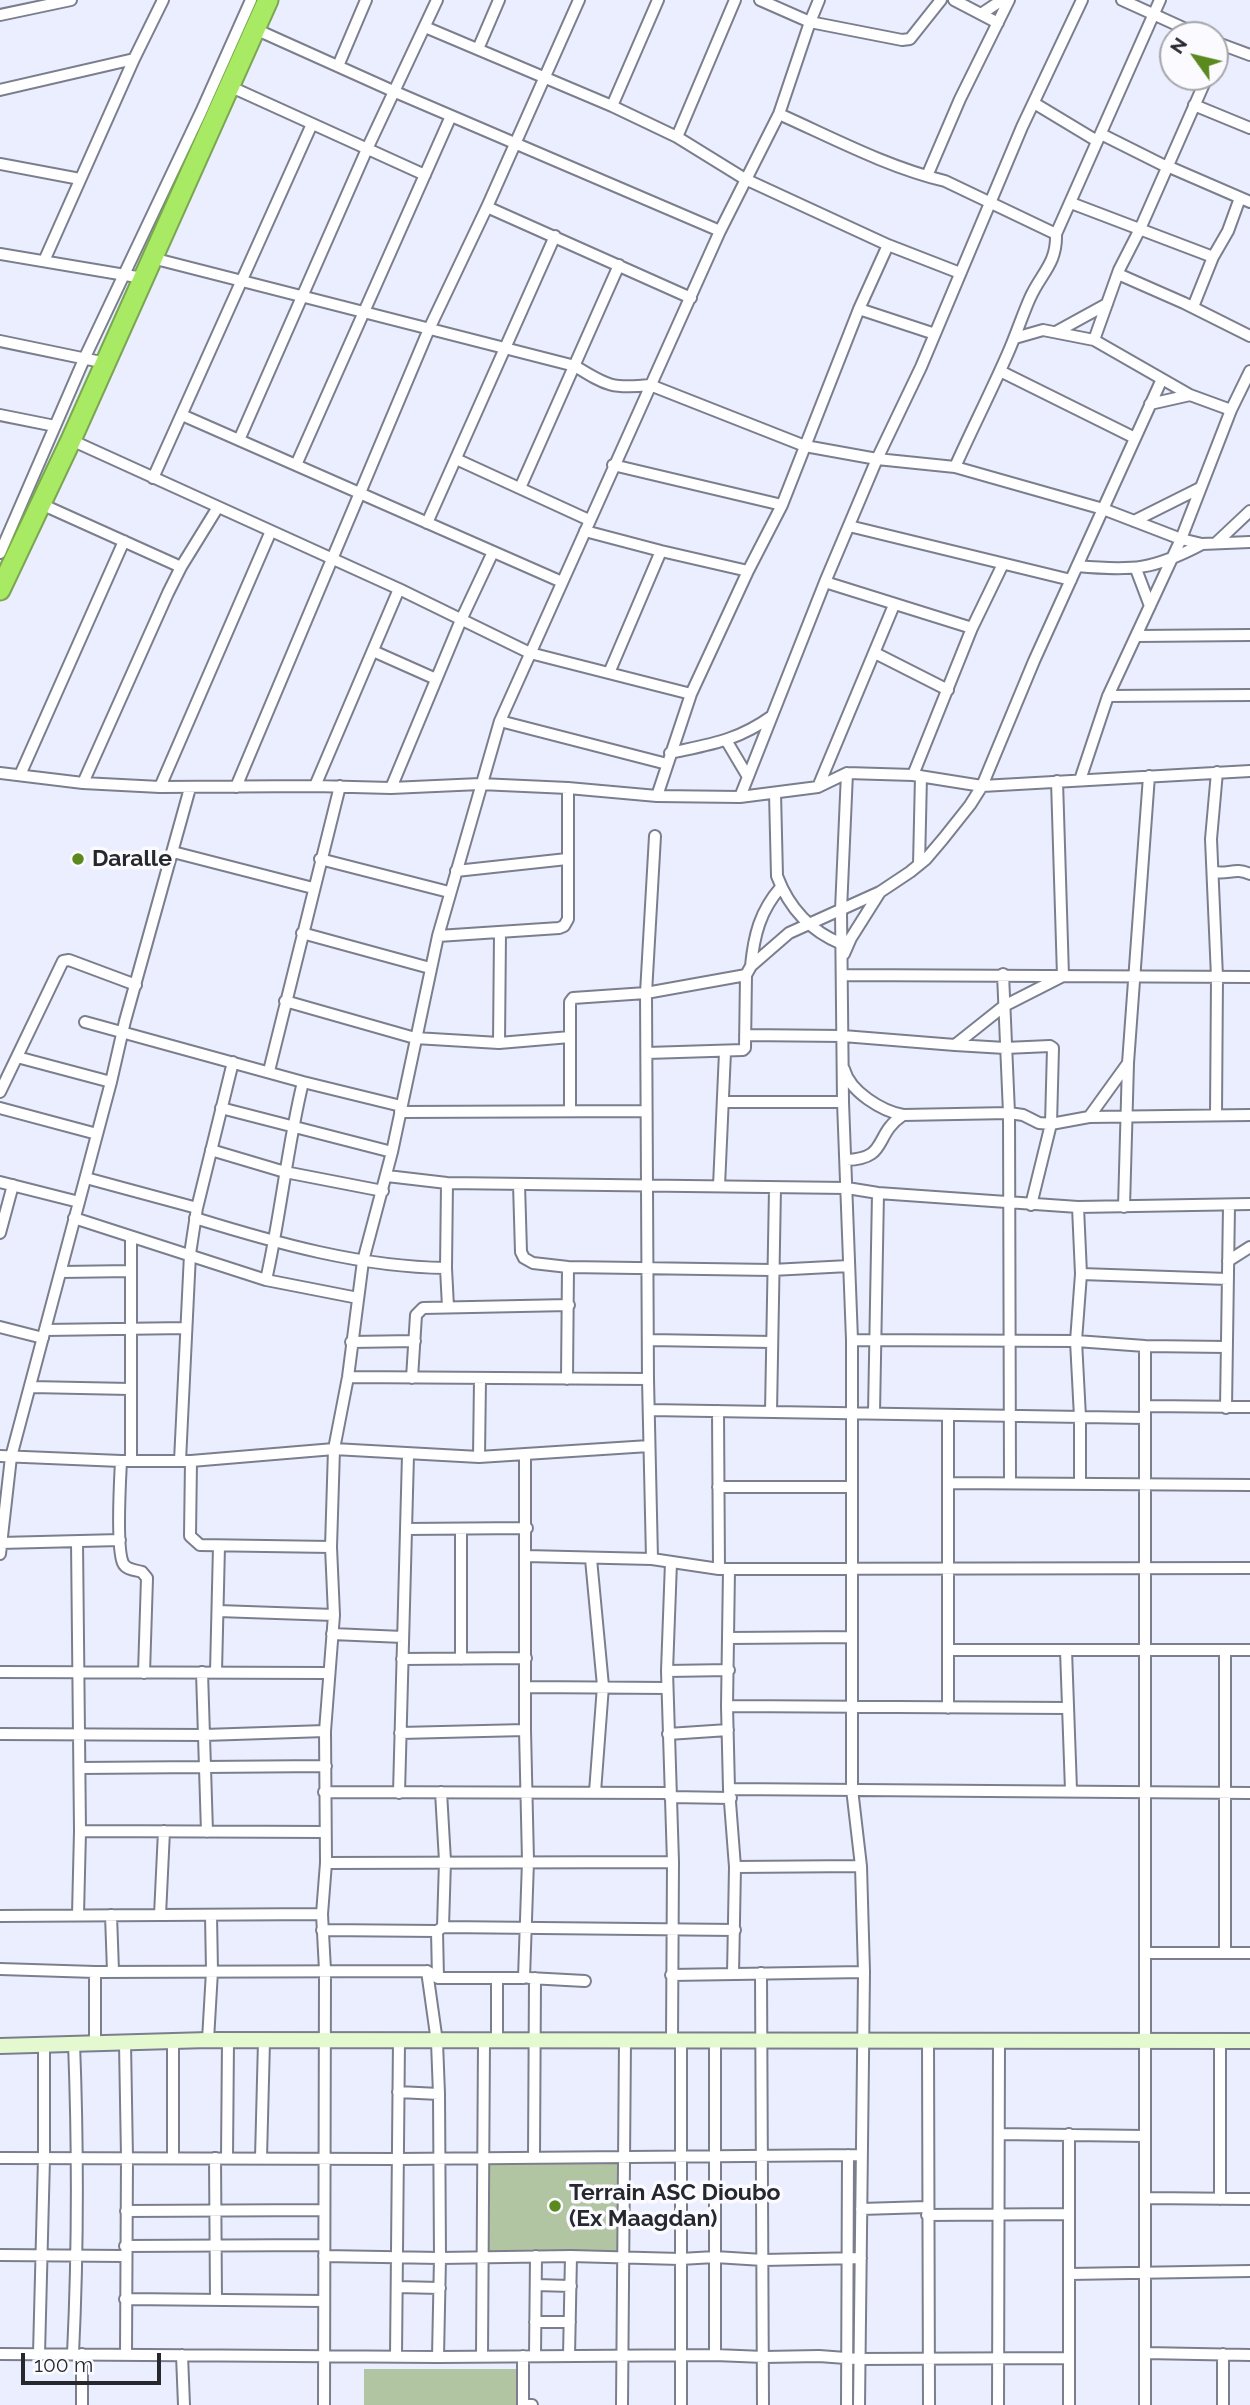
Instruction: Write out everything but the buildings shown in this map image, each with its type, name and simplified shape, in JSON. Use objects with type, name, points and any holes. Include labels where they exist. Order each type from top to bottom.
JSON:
[{"type":"highway","points":[[0,590],[106,363],[268,0]]},
{"type":"main road","points":[[0,2046],[208,2040],[1250,2041]]},
{"type":"street","points":[[0,15],[40,3],[71,0]]},
{"type":"street","points":[[44,261],[163,0]]},
{"type":"street","points":[[0,553],[85,357],[251,0]]},
{"type":"street","points":[[338,66],[366,0]]},
{"type":"street","points":[[239,440],[436,0]]},
{"type":"street","points":[[478,49],[499,0]]},
{"type":"street","points":[[236,788],[429,329],[487,207],[579,0]]},
{"type":"street","points":[[612,106],[658,0]]},
{"type":"street","points":[[677,137],[735,0]]},
{"type":"street","points":[[760,0],[810,22],[902,40],[910,39],[941,0]]},
{"type":"street","points":[[324,2405],[325,1970],[322,1914],[326,1863],[325,1731],[334,1615],[331,1547],[334,1449],[348,1377],[363,1261],[387,1176],[430,968],[449,892],[500,721],[720,230],[779,114],[820,0]]},
{"type":"street","points":[[954,0],[998,23]]},
{"type":"street","points":[[981,14],[1002,0]]},
{"type":"street","points":[[926,176],[1009,0]]},
{"type":"street","points":[[740,797],[877,459],[1082,0]]},
{"type":"street","points":[[1122,0],[1170,21]]},
{"type":"street","points":[[955,467],[1015,338],[1036,285],[1048,270],[1055,253],[1056,234],[1160,0]]},
{"type":"street","points":[[425,27],[612,106],[677,137],[746,179],[888,245],[960,273]]},
{"type":"street","points":[[255,29],[393,91],[720,230]]},
{"type":"street","points":[[1229,48],[1250,55]]},
{"type":"street","points":[[0,90],[134,59]]},
{"type":"street","points":[[229,86],[425,174]]},
{"type":"street","points":[[1094,340],[1118,274],[1201,91]]},
{"type":"street","points":[[1034,103],[1099,138],[1245,200],[1213,257],[1193,307]]},
{"type":"street","points":[[1194,105],[1250,128]]},
{"type":"street","points":[[779,114],[870,155],[945,181],[1056,234]]},
{"type":"street","points":[[296,465],[451,116]]},
{"type":"street","points":[[153,478],[312,124]]},
{"type":"street","points":[[0,164],[80,179]]},
{"type":"street","points":[[1071,203],[1213,257]]},
{"type":"street","points":[[487,207],[691,298]]},
{"type":"street","points":[[427,523],[555,236]]},
{"type":"street","points":[[657,796],[691,694],[748,570],[782,505],[859,309],[888,245]]},
{"type":"street","points":[[0,254],[143,278]]},
{"type":"street","points":[[152,258],[575,366],[610,386],[625,388],[650,385],[805,446],[877,459],[955,467],[1103,509],[1181,539],[1202,544],[1250,542]]},
{"type":"street","points":[[520,488],[619,265]]},
{"type":"street","points":[[1118,274],[1250,336]]},
{"type":"street","points":[[1056,332],[1107,304]]},
{"type":"street","points":[[859,309],[934,334]]},
{"type":"street","points":[[1015,338],[1043,330],[1094,340],[1190,395],[1231,410]]},
{"type":"street","points":[[0,341],[106,363]]},
{"type":"street","points":[[1000,371],[1135,438]]},
{"type":"street","points":[[1080,780],[1108,696],[1172,560],[1231,410],[1246,393],[1250,371]]},
{"type":"street","points":[[570,1110],[570,1002],[573,998],[646,993],[748,971],[789,933],[880,892],[919,864],[943,839],[982,786],[1071,579],[1162,379]]},
{"type":"street","points":[[1150,404],[1190,395]]},
{"type":"street","points":[[0,415],[54,426]]},
{"type":"street","points":[[182,415],[562,582]]},
{"type":"street","points":[[71,440],[400,589],[530,653],[691,694]]},
{"type":"street","points":[[456,459],[520,488],[587,526],[662,551],[748,570]]},
{"type":"street","points":[[613,466],[782,505]]},
{"type":"street","points":[[1134,521],[1200,488]]},
{"type":"street","points":[[41,504],[181,567]]},
{"type":"street","points":[[83,783],[181,567],[218,507]]},
{"type":"street","points":[[1216,543],[1250,512]]},
{"type":"street","points":[[849,526],[1071,579]]},
{"type":"street","points":[[160,787],[271,531]]},
{"type":"street","points":[[20,775],[124,541]]},
{"type":"street","points":[[1077,566],[1136,569],[1172,560],[1202,544]]},
{"type":"street","points":[[1087,546],[1100,568]]},
{"type":"street","points":[[609,673],[662,551]]},
{"type":"street","points":[[391,788],[461,620],[493,552]]},
{"type":"street","points":[[919,864],[917,776],[972,628],[1003,564]]},
{"type":"street","points":[[1136,569],[1150,606]]},
{"type":"street","points":[[825,582],[972,628]]},
{"type":"street","points":[[315,786],[400,589]]},
{"type":"street","points":[[818,787],[894,605]]},
{"type":"street","points":[[1137,636],[1250,635]]},
{"type":"street","points":[[373,651],[436,679]]},
{"type":"street","points":[[875,653],[948,690]]},
{"type":"street","points":[[1108,696],[1250,695]]},
{"type":"street","points":[[500,721],[668,758],[744,734],[772,715]]},
{"type":"street","points":[[726,740],[748,777]]},
{"type":"street","points":[[0,773],[83,783],[190,788],[391,788],[480,784],[657,796],[740,797],[818,787],[847,773],[917,776],[982,786],[1250,771]]},
{"type":"street","points":[[1216,1115],[1217,977],[1211,839],[1217,772]]},
{"type":"street","points":[[847,773],[841,910],[843,1102],[852,1340],[852,1789],[861,1866],[864,1972],[861,2258],[847,2405]]},
{"type":"street","points":[[1125,1207],[1128,1063],[1149,776]]},
{"type":"street","points":[[1057,781],[1063,976]]},
{"type":"street","points":[[269,1071],[340,786]]},
{"type":"street","points":[[120,1540],[0,1547],[6,1457],[31,1387],[123,1032],[190,788]]},
{"type":"street","points":[[438,936],[564,926],[568,919],[568,788]]},
{"type":"street","points":[[775,793],[776,876],[807,924],[826,937],[842,943]]},
{"type":"street","points":[[652,1559],[648,1380],[646,993],[654,836]]},
{"type":"street","points":[[173,852],[313,888]]},
{"type":"street","points":[[320,859],[449,892]]},
{"type":"street","points":[[456,871],[567,859]]},
{"type":"street","points":[[1214,872],[1224,874],[1235,869],[1250,874]]},
{"type":"street","points":[[647,1053],[725,1052],[745,1048],[748,971],[756,931],[770,900],[781,887]]},
{"type":"street","points":[[842,959],[880,892]]},
{"type":"street","points":[[302,933],[430,968]]},
{"type":"street","points":[[499,933],[499,1043]]},
{"type":"street","points":[[2,1084],[63,961],[69,960],[136,985]]},
{"type":"street","points":[[1003,974],[1009,1113],[1010,1483]]},
{"type":"street","points":[[842,975],[1250,977]]},
{"type":"street","points":[[954,1045],[1004,1006],[1063,976]]},
{"type":"street","points":[[285,1001],[415,1038],[499,1043],[570,1037]]},
{"type":"street","points":[[85,1022],[401,1109],[646,1111]]},
{"type":"street","points":[[745,1035],[843,1036],[1005,1048],[1050,1046],[1051,1124],[1031,1205]]},
{"type":"street","points":[[719,1186],[725,1052]]},
{"type":"street","points":[[17,1057],[111,1082]]},
{"type":"street","points":[[233,1062],[196,1213],[190,1254],[186,1328],[186,1461],[190,1536],[200,1545],[331,1547]]},
{"type":"street","points":[[1089,1117],[1128,1063]]},
{"type":"street","points":[[843,1064],[845,1075],[869,1100],[890,1112],[903,1115],[1009,1113],[1023,1115],[1039,1124],[1089,1117],[1250,1115]]},
{"type":"street","points":[[266,1280],[303,1082]]},
{"type":"street","points":[[724,1102],[843,1102]]},
{"type":"street","points":[[0,1108],[97,1134]]},
{"type":"street","points":[[222,1108],[392,1152]]},
{"type":"street","points":[[846,1160],[863,1160],[872,1156],[892,1122],[903,1115]]},
{"type":"street","points":[[211,1150],[285,1172],[383,1191]]},
{"type":"street","points":[[387,1176],[447,1183],[847,1188],[878,1193],[1078,1207],[1250,1204]]},
{"type":"street","points":[[86,1178],[196,1213],[275,1242],[363,1261],[446,1268]]},
{"type":"street","points":[[0,1182],[79,1202]]},
{"type":"street","points":[[447,1183],[448,1307]]},
{"type":"street","points":[[519,1184],[521,1252],[524,1258],[533,1263],[568,1267],[772,1270],[849,1266]]},
{"type":"street","points":[[0,1233],[13,1185]]},
{"type":"street","points":[[771,1412],[775,1188]]},
{"type":"street","points":[[874,1413],[878,1193]]},
{"type":"street","points":[[1226,1408],[1229,1206]]},
{"type":"street","points":[[1078,1207],[1081,1274],[1076,1340],[1080,1484]]},
{"type":"street","points":[[74,1218],[266,1280],[358,1297]]},
{"type":"street","points":[[131,1237],[130,1389],[120,1540],[124,1566],[142,1572],[147,1578],[144,1673]]},
{"type":"street","points":[[1228,1261],[1250,1247]]},
{"type":"street","points":[[567,1380],[568,1267]]},
{"type":"street","points":[[61,1272],[131,1271]]},
{"type":"street","points":[[1081,1274],[1228,1279]]},
{"type":"street","points":[[412,1378],[416,1315],[423,1308],[569,1305]]},
{"type":"street","points":[[0,1327],[44,1334],[186,1328]]},
{"type":"street","points":[[649,1340],[772,1342]]},
{"type":"street","points":[[852,1340],[1076,1340],[1146,1346],[1227,1347]]},
{"type":"street","points":[[351,1342],[415,1341]]},
{"type":"street","points":[[1145,2405],[1146,1346]]},
{"type":"street","points":[[348,1377],[648,1380]]},
{"type":"street","points":[[479,1457],[480,1378]]},
{"type":"street","points":[[31,1387],[130,1389]]},
{"type":"street","points":[[1145,1406],[1250,1407]]},
{"type":"street","points":[[649,1410],[1146,1418]]},
{"type":"street","points":[[718,1411],[719,1487],[729,1638],[727,1706],[735,1867],[733,1974]]},
{"type":"street","points":[[948,1415],[948,1708]]},
{"type":"street","points":[[6,1457],[186,1461],[334,1449],[479,1457],[649,1447]]},
{"type":"street","points":[[399,1793],[408,1455]]},
{"type":"street","points":[[525,1455],[527,1528],[524,1730],[528,1861],[525,1928],[535,2041],[534,2157]]},
{"type":"street","points":[[948,1483],[1250,1486]]},
{"type":"street","points":[[719,1487],[852,1487]]},
{"type":"street","points":[[461,1528],[461,1659]]},
{"type":"street","points":[[406,1529],[527,1528]]},
{"type":"street","points":[[77,1542],[80,1768],[78,1915]]},
{"type":"street","points":[[216,1672],[219,1546]]},
{"type":"street","points":[[526,1556],[652,1559],[724,1570],[1250,1568]]},
{"type":"street","points":[[591,1559],[603,1686],[595,1792]]},
{"type":"street","points":[[671,1562],[667,1688],[673,1862],[671,1975],[681,2157],[681,2405]]},
{"type":"street","points":[[218,1611],[334,1615]]},
{"type":"street","points":[[332,1634],[403,1637]]},
{"type":"street","points":[[729,1638],[852,1637]]},
{"type":"street","points":[[948,1650],[1250,1650]]},
{"type":"street","points":[[1066,1650],[1066,1709],[1071,1790]]},
{"type":"street","points":[[1224,1953],[1225,1650]]},
{"type":"street","points":[[402,1659],[526,1658]]},
{"type":"street","points":[[667,1671],[729,1670]]},
{"type":"street","points":[[0,1672],[328,1673]]},
{"type":"street","points":[[202,1672],[207,1832]]},
{"type":"street","points":[[526,1687],[667,1688]]},
{"type":"street","points":[[727,1706],[1066,1709]]},
{"type":"street","points":[[400,1733],[524,1730]]},
{"type":"street","points":[[668,1734],[728,1730]]},
{"type":"street","points":[[0,1734],[204,1735],[325,1731]]},
{"type":"street","points":[[80,1768],[326,1766]]},
{"type":"street","points":[[324,1791],[595,1792],[670,1795],[852,1789],[1250,1793]]},
{"type":"street","points":[[438,1978],[445,1861],[441,1792]]},
{"type":"street","points":[[80,1831],[324,1832]]},
{"type":"street","points":[[160,1915],[164,1831]]},
{"type":"street","points":[[326,1863],[673,1862]]},
{"type":"street","points":[[735,1867],[861,1866]]},
{"type":"street","points":[[0,1916],[322,1914]]},
{"type":"street","points":[[111,1915],[113,1971]]},
{"type":"street","points":[[208,2040],[212,1971],[211,1915]]},
{"type":"street","points":[[322,1930],[735,1930]]},
{"type":"street","points":[[1145,1953],[1250,1953]]},
{"type":"street","points":[[0,1969],[95,1972],[427,1971],[438,1978],[586,1981]]},
{"type":"street","points":[[427,1971],[437,2042],[439,2094],[438,2357]]},
{"type":"street","points":[[95,1972],[95,2043]]},
{"type":"street","points":[[671,1975],[864,1972]]},
{"type":"street","points":[[761,1973],[763,2405]]},
{"type":"street","points":[[482,2356],[484,2157],[497,1979]]},
{"type":"street","points":[[715,2039],[716,2355]]},
{"type":"street","points":[[227,2158],[228,2040]]},
{"type":"street","points":[[928,2040],[929,2405]]},
{"type":"street","points":[[261,2158],[264,2041]]},
{"type":"street","points":[[396,2356],[399,2041]]},
{"type":"street","points":[[622,2405],[625,2041]]},
{"type":"street","points":[[998,2405],[999,2041]]},
{"type":"street","points":[[1220,2041],[1220,2199]]},
{"type":"street","points":[[173,2042],[173,2158]]},
{"type":"street","points":[[74,2043],[78,2157],[77,2354],[82,2405]]},
{"type":"street","points":[[125,2043],[126,2354]]},
{"type":"street","points":[[39,2354],[44,2044]]},
{"type":"street","points":[[398,2092],[439,2094]]},
{"type":"street","points":[[999,2134],[1145,2136]]},
{"type":"street","points":[[1069,2134],[1069,2405]]},
{"type":"street","points":[[848,2155],[847,2258],[853,2359],[859,2405]]},
{"type":"street","points":[[0,2158],[438,2159],[861,2155]]},
{"type":"street","points":[[215,2158],[216,2300]]},
{"type":"street","points":[[1145,2198],[1250,2199]]},
{"type":"street","points":[[861,2209],[998,2215],[1068,2214]]},
{"type":"street","points":[[126,2211],[324,2210]]},
{"type":"street","points":[[0,2255],[78,2256],[216,2246],[440,2258],[861,2258]]},
{"type":"street","points":[[535,2356],[536,2256]]},
{"type":"street","points":[[569,2356],[571,2256]]},
{"type":"street","points":[[1069,2274],[1250,2271]]},
{"type":"street","points":[[536,2285],[570,2286]]},
{"type":"street","points":[[397,2287],[440,2288]]},
{"type":"street","points":[[125,2299],[324,2301]]},
{"type":"street","points":[[535,2322],[570,2322]]},
{"type":"street","points":[[1145,2353],[1250,2355]]},
{"type":"street","points":[[0,2354],[1069,2358]]},
{"type":"street","points":[[1223,2354],[1223,2405]]},
{"type":"street","points":[[182,2355],[184,2405]]},
{"type":"street","points":[[523,2356],[523,2405],[533,2405]]},
{"type":"green space","name":"Terrain ASC Dioubo (Ex Maagdan)","points":[[488,2161],[622,2161],[621,2252],[488,2252]]},
{"type":"green space","points":[[364,2369],[522,2369],[522,2405],[364,2405]]},
{"type":"place","name":"Daralle","points":[[78,859]]},
{"type":"place","name":"Terrain ASC Dioubo (Ex Maagdan)","points":[[555,2206]]}]
